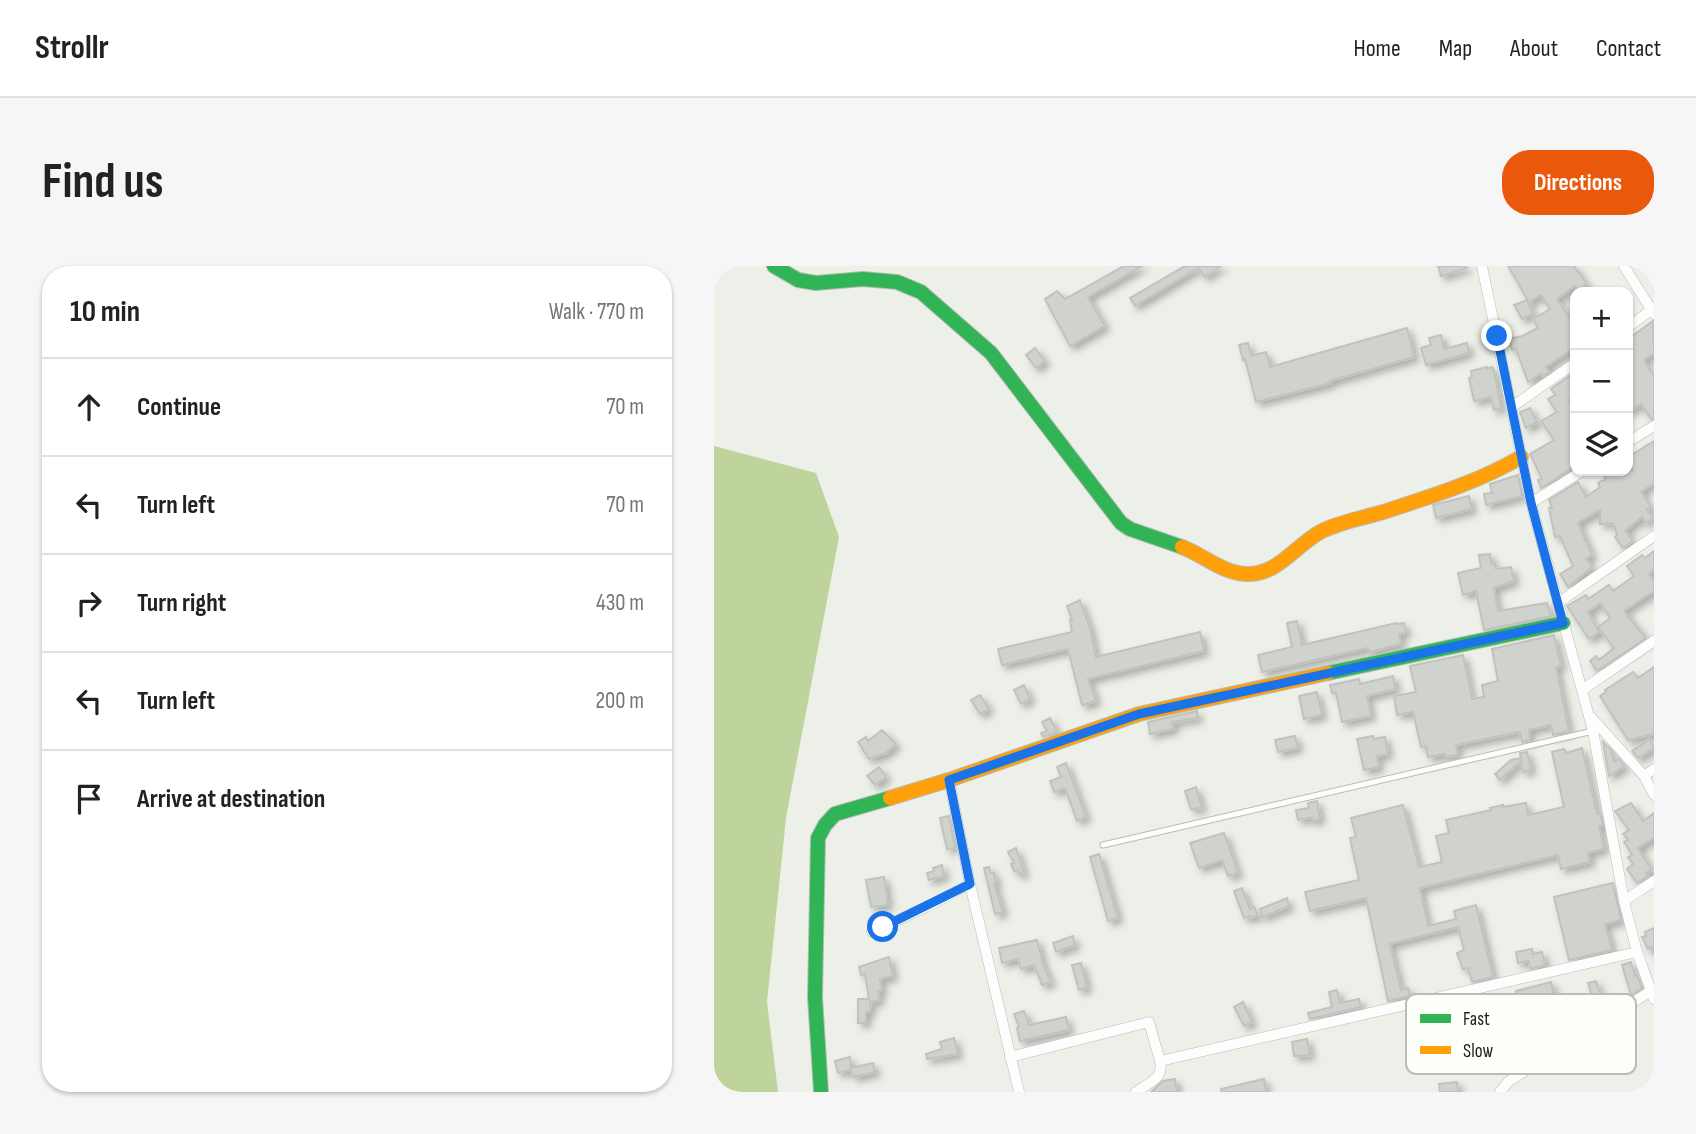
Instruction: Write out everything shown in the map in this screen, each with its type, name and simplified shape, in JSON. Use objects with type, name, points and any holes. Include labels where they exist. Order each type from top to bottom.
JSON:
[{"type":"street","points":[[774,266],[798,280],[807,282],[863,279],[897,282],[921,292],[991,353],[1121,523],[1129,529],[1196,552],[1208,562],[1244,574],[1266,571],[1285,561],[1304,542],[1324,530],[1496,472],[1521,457]]},
{"type":"street","points":[[1482,266],[1531,503],[1593,731],[1624,901],[1637,952],[1653,993],[1636,1003]]},
{"type":"street","points":[[1624,266],[1653,311],[1633,324]]},
{"type":"street","points":[[1512,407],[1570,366]]},
{"type":"street","points":[[1633,439],[1654,426]]},
{"type":"street","points":[[1531,503],[1574,476]]},
{"type":"street","points":[[1558,603],[1654,536]]},
{"type":"street","points":[[821,1092],[817,1061],[816,1008],[819,834],[828,821],[840,811],[949,780],[1139,714],[1563,623]]},
{"type":"street","points":[[1582,690],[1654,641]]},
{"type":"street","points":[[1588,715],[1644,776],[1654,795]]},
{"type":"street","points":[[1644,776],[1654,769]]},
{"type":"street","points":[[949,780],[970,884],[1019,1092]]},
{"type":"street","points":[[1624,901],[1654,881]]},
{"type":"street","points":[[872,932],[970,884]]},
{"type":"street","points":[[1453,994],[1637,952]]},
{"type":"street","points":[[1160,1061],[1406,1005]]},
{"type":"street","points":[[1010,1057],[1149,1021],[1162,1070],[1159,1077],[1136,1092]]},
{"type":"street","points":[[1500,1092],[1509,1081],[1520,1074]]},
{"type":"lane","points":[[1103,845],[1593,731]]},
{"type":"shaded area","points":[[714,446],[816,473],[839,537],[786,818],[767,1002],[778,1092],[714,1092]]},
{"type":"building","points":[[1124,266],[1142,266],[1088,297],[1105,326],[1070,346],[1045,299],[1057,291],[1065,299]]},
{"type":"building","points":[[1185,266],[1221,266],[1205,277],[1198,268],[1135,306],[1130,298]]},
{"type":"building","points":[[1438,266],[1466,266],[1467,268],[1441,276]]},
{"type":"building","points":[[1508,266],[1574,266],[1587,284],[1582,287],[1570,287],[1557,299],[1570,318],[1570,350],[1546,367],[1549,372],[1543,376],[1541,373],[1528,382],[1516,349],[1512,350],[1509,339],[1538,328],[1533,319],[1550,309],[1541,295],[1529,302]]},
{"type":"building","points":[[1527,300],[1533,314],[1522,319],[1514,305]]},
{"type":"building","points":[[1653,321],[1654,353],[1644,360],[1654,376],[1654,419],[1651,419],[1641,404],[1633,409],[1633,335]]},
{"type":"building","points":[[1407,328],[1414,357],[1330,381],[1331,383],[1256,402],[1239,345],[1248,343],[1251,356],[1266,352],[1270,367]]},
{"type":"building","points":[[1441,335],[1444,349],[1467,343],[1469,353],[1426,365],[1421,348],[1431,345],[1429,338]]},
{"type":"building","points":[[1035,348],[1045,361],[1036,368],[1026,355]]},
{"type":"building","points":[[1492,367],[1494,371],[1501,408],[1494,410],[1491,397],[1474,401],[1469,378],[1472,377],[1471,371]]},
{"type":"building","points":[[1570,376],[1570,469],[1541,488],[1538,480],[1542,479],[1530,454],[1554,440],[1541,421],[1557,412],[1548,399],[1555,395],[1551,389]]},
{"type":"building","points":[[1530,408],[1537,422],[1526,428],[1520,412]]},
{"type":"building","points":[[1654,441],[1654,483],[1641,492],[1651,507],[1647,509],[1653,518],[1646,523],[1642,517],[1625,531],[1633,541],[1623,548],[1615,537],[1617,535],[1613,523],[1600,524],[1600,510],[1578,523],[1592,555],[1586,559],[1592,567],[1568,587],[1560,574],[1573,566],[1560,536],[1555,537],[1549,500],[1578,482],[1586,497],[1600,487],[1598,483],[1606,479],[1604,476],[1633,476],[1633,454]]},
{"type":"building","points":[[1518,475],[1522,496],[1486,505],[1484,494],[1492,493],[1490,484]]},
{"type":"building","points":[[1469,496],[1472,509],[1436,518],[1433,505]]},
{"type":"building","points":[[1654,551],[1654,569],[1649,574],[1654,582],[1654,591],[1624,611],[1646,638],[1597,671],[1590,661],[1596,656],[1599,660],[1614,648],[1598,627],[1610,618],[1600,603],[1588,612],[1599,632],[1589,639],[1567,606],[1586,595],[1588,599],[1609,585],[1613,591],[1634,576],[1627,566],[1642,555],[1645,558]]},
{"type":"building","points":[[1490,554],[1491,564],[1495,563],[1496,569],[1511,567],[1514,581],[1494,588],[1498,611],[1547,603],[1551,616],[1484,630],[1476,591],[1463,595],[1458,573],[1481,568],[1479,555]]},
{"type":"building","points":[[1080,600],[1096,657],[1200,632],[1204,651],[1088,679],[1096,701],[1082,705],[1068,649],[1002,665],[998,649],[1072,632],[1072,620],[1067,606]]},
{"type":"building","points":[[1297,621],[1302,645],[1396,623],[1404,623],[1406,633],[1399,634],[1401,644],[1369,652],[1368,648],[1262,672],[1258,655],[1292,647],[1287,623]]},
{"type":"building","points":[[1554,635],[1561,666],[1556,667],[1569,731],[1553,735],[1551,725],[1529,730],[1530,740],[1522,742],[1520,732],[1456,745],[1458,755],[1428,757],[1426,746],[1421,747],[1413,712],[1397,715],[1394,696],[1416,692],[1410,666],[1463,655],[1472,699],[1484,697],[1482,685],[1498,681],[1492,649]]},
{"type":"building","points":[[1654,667],[1654,734],[1628,740],[1600,696],[1633,672],[1638,678]]},
{"type":"building","points":[[1393,676],[1396,689],[1367,696],[1371,716],[1342,722],[1336,693],[1332,693],[1330,685],[1359,679],[1360,684]]},
{"type":"building","points":[[1024,685],[1030,699],[1021,704],[1014,690]]},
{"type":"building","points":[[1317,692],[1322,715],[1304,719],[1299,696]]},
{"type":"building","points":[[980,695],[989,709],[980,714],[971,700]]},
{"type":"building","points":[[1197,711],[1198,718],[1172,722],[1174,729],[1150,734],[1148,722]]},
{"type":"building","points":[[1050,718],[1057,732],[1043,737],[1041,733],[1047,731],[1042,722]]},
{"type":"building","points":[[882,730],[896,744],[886,753],[869,759],[858,742],[866,737],[868,741]]},
{"type":"building","points":[[1295,736],[1298,748],[1278,752],[1275,740]]},
{"type":"building","points":[[1373,736],[1374,739],[1385,737],[1388,754],[1377,756],[1379,767],[1364,770],[1357,739]]},
{"type":"building","points":[[1650,739],[1654,748],[1638,758],[1632,751]]},
{"type":"building","points":[[1603,742],[1611,750],[1614,762],[1619,759],[1625,766],[1609,776]]},
{"type":"building","points":[[1582,748],[1597,814],[1600,813],[1603,825],[1599,826],[1604,849],[1588,853],[1590,862],[1561,869],[1558,855],[1420,888],[1428,926],[1456,919],[1454,911],[1476,905],[1493,977],[1472,982],[1468,968],[1463,969],[1457,953],[1464,950],[1458,927],[1390,944],[1401,990],[1408,988],[1410,994],[1388,1001],[1366,898],[1310,911],[1305,892],[1359,880],[1350,838],[1356,837],[1351,818],[1403,805],[1419,867],[1442,862],[1436,836],[1449,833],[1446,820],[1503,805],[1526,803],[1528,815],[1564,807],[1552,752],[1564,749],[1566,753]]},
{"type":"building","points":[[1527,752],[1531,770],[1523,772],[1521,761],[1500,780],[1495,774],[1511,760],[1521,758],[1520,753]]},
{"type":"building","points":[[1066,763],[1086,817],[1077,821],[1065,788],[1054,792],[1050,781],[1061,777],[1057,767]]},
{"type":"building","points":[[879,767],[886,777],[875,785],[867,776]]},
{"type":"building","points":[[1196,787],[1202,808],[1191,809],[1185,791]]},
{"type":"building","points":[[1317,801],[1320,819],[1312,821],[1312,817],[1298,820],[1296,810],[1309,808],[1308,803]]},
{"type":"building","points":[[1631,803],[1643,821],[1654,813],[1654,838],[1638,848],[1652,870],[1637,883],[1627,869],[1633,864],[1628,857],[1632,855],[1624,842],[1628,840],[1623,834],[1629,830],[1615,811]]},
{"type":"building","points":[[949,816],[955,848],[947,849],[940,818]]},
{"type":"building","points":[[1224,833],[1238,873],[1228,876],[1222,860],[1199,868],[1190,843]]},
{"type":"building","points":[[1016,848],[1024,873],[1020,875],[1018,870],[1014,871],[1011,864],[1014,863],[1008,852]]},
{"type":"building","points":[[1099,854],[1118,918],[1108,921],[1090,857]]},
{"type":"building","points":[[942,865],[944,876],[929,880],[927,873]]},
{"type":"building","points":[[989,867],[991,873],[994,873],[994,884],[1003,912],[995,914],[984,868]]},
{"type":"building","points":[[884,877],[888,905],[871,907],[866,880]]},
{"type":"building","points":[[1613,883],[1621,920],[1605,924],[1612,950],[1569,960],[1554,897]]},
{"type":"building","points":[[1242,888],[1250,909],[1254,907],[1258,915],[1244,918],[1234,891]]},
{"type":"building","points":[[1287,898],[1289,906],[1263,917],[1260,909]]},
{"type":"building","points":[[1654,928],[1654,954],[1642,937],[1646,936],[1645,932]]},
{"type":"building","points":[[1073,936],[1075,945],[1056,952],[1053,943]]},
{"type":"building","points":[[1037,940],[1051,982],[1042,985],[1034,965],[1021,969],[1018,959],[1002,963],[999,948]]},
{"type":"building","points":[[1532,949],[1533,954],[1542,952],[1545,965],[1530,969],[1529,961],[1518,963],[1516,952]]},
{"type":"building","points":[[889,957],[893,976],[880,979],[880,1000],[870,1002],[871,1011],[866,1012],[866,1023],[858,1023],[858,999],[869,999],[865,974],[861,975],[859,967]]},
{"type":"building","points":[[1631,962],[1642,988],[1633,994],[1631,994],[1622,965]]},
{"type":"building","points":[[1081,963],[1087,988],[1079,990],[1072,965]]},
{"type":"building","points":[[1596,981],[1600,994],[1591,994],[1588,983]]},
{"type":"building","points":[[1551,982],[1554,994],[1517,994],[1516,991]]},
{"type":"building","points":[[1337,990],[1340,1003],[1359,999],[1361,1007],[1310,1019],[1308,1013],[1332,1007],[1329,992]]},
{"type":"building","points":[[1243,1002],[1252,1022],[1244,1026],[1234,1007]]},
{"type":"building","points":[[1024,1011],[1029,1025],[1066,1017],[1069,1030],[1020,1041],[1014,1014]]},
{"type":"building","points":[[954,1038],[958,1054],[927,1059],[926,1054],[942,1049],[940,1042]]},
{"type":"building","points":[[1307,1039],[1310,1055],[1294,1056],[1292,1042]]},
{"type":"building","points":[[850,1057],[851,1068],[873,1063],[875,1072],[854,1077],[850,1070],[838,1073],[835,1061]]},
{"type":"building","points":[[1175,1079],[1177,1092],[1151,1092],[1163,1081]]},
{"type":"building","points":[[1264,1079],[1266,1092],[1221,1092],[1221,1089]]},
{"type":"building","points":[[1457,1082],[1458,1092],[1440,1092],[1439,1084]]},
{"type":"traffic: fast","points":[[774,266],[798,280],[816,283],[863,279],[897,282],[921,292],[991,353],[1121,523],[1130,529],[1182,547]]},
{"type":"traffic: fast","points":[[1328,673],[1563,623]]},
{"type":"traffic: fast","points":[[821,1092],[815,997],[818,838],[835,814],[890,798]]},
{"type":"traffic: slow","points":[[1182,547],[1236,573],[1257,573],[1277,565],[1322,531],[1454,488],[1521,457]]},
{"type":"traffic: slow","points":[[890,798],[1139,714],[1328,673]]},
{"type":"route","points":[[883,927],[970,884],[949,780],[1139,714],[1563,623],[1531,503],[1497,336]]}]
